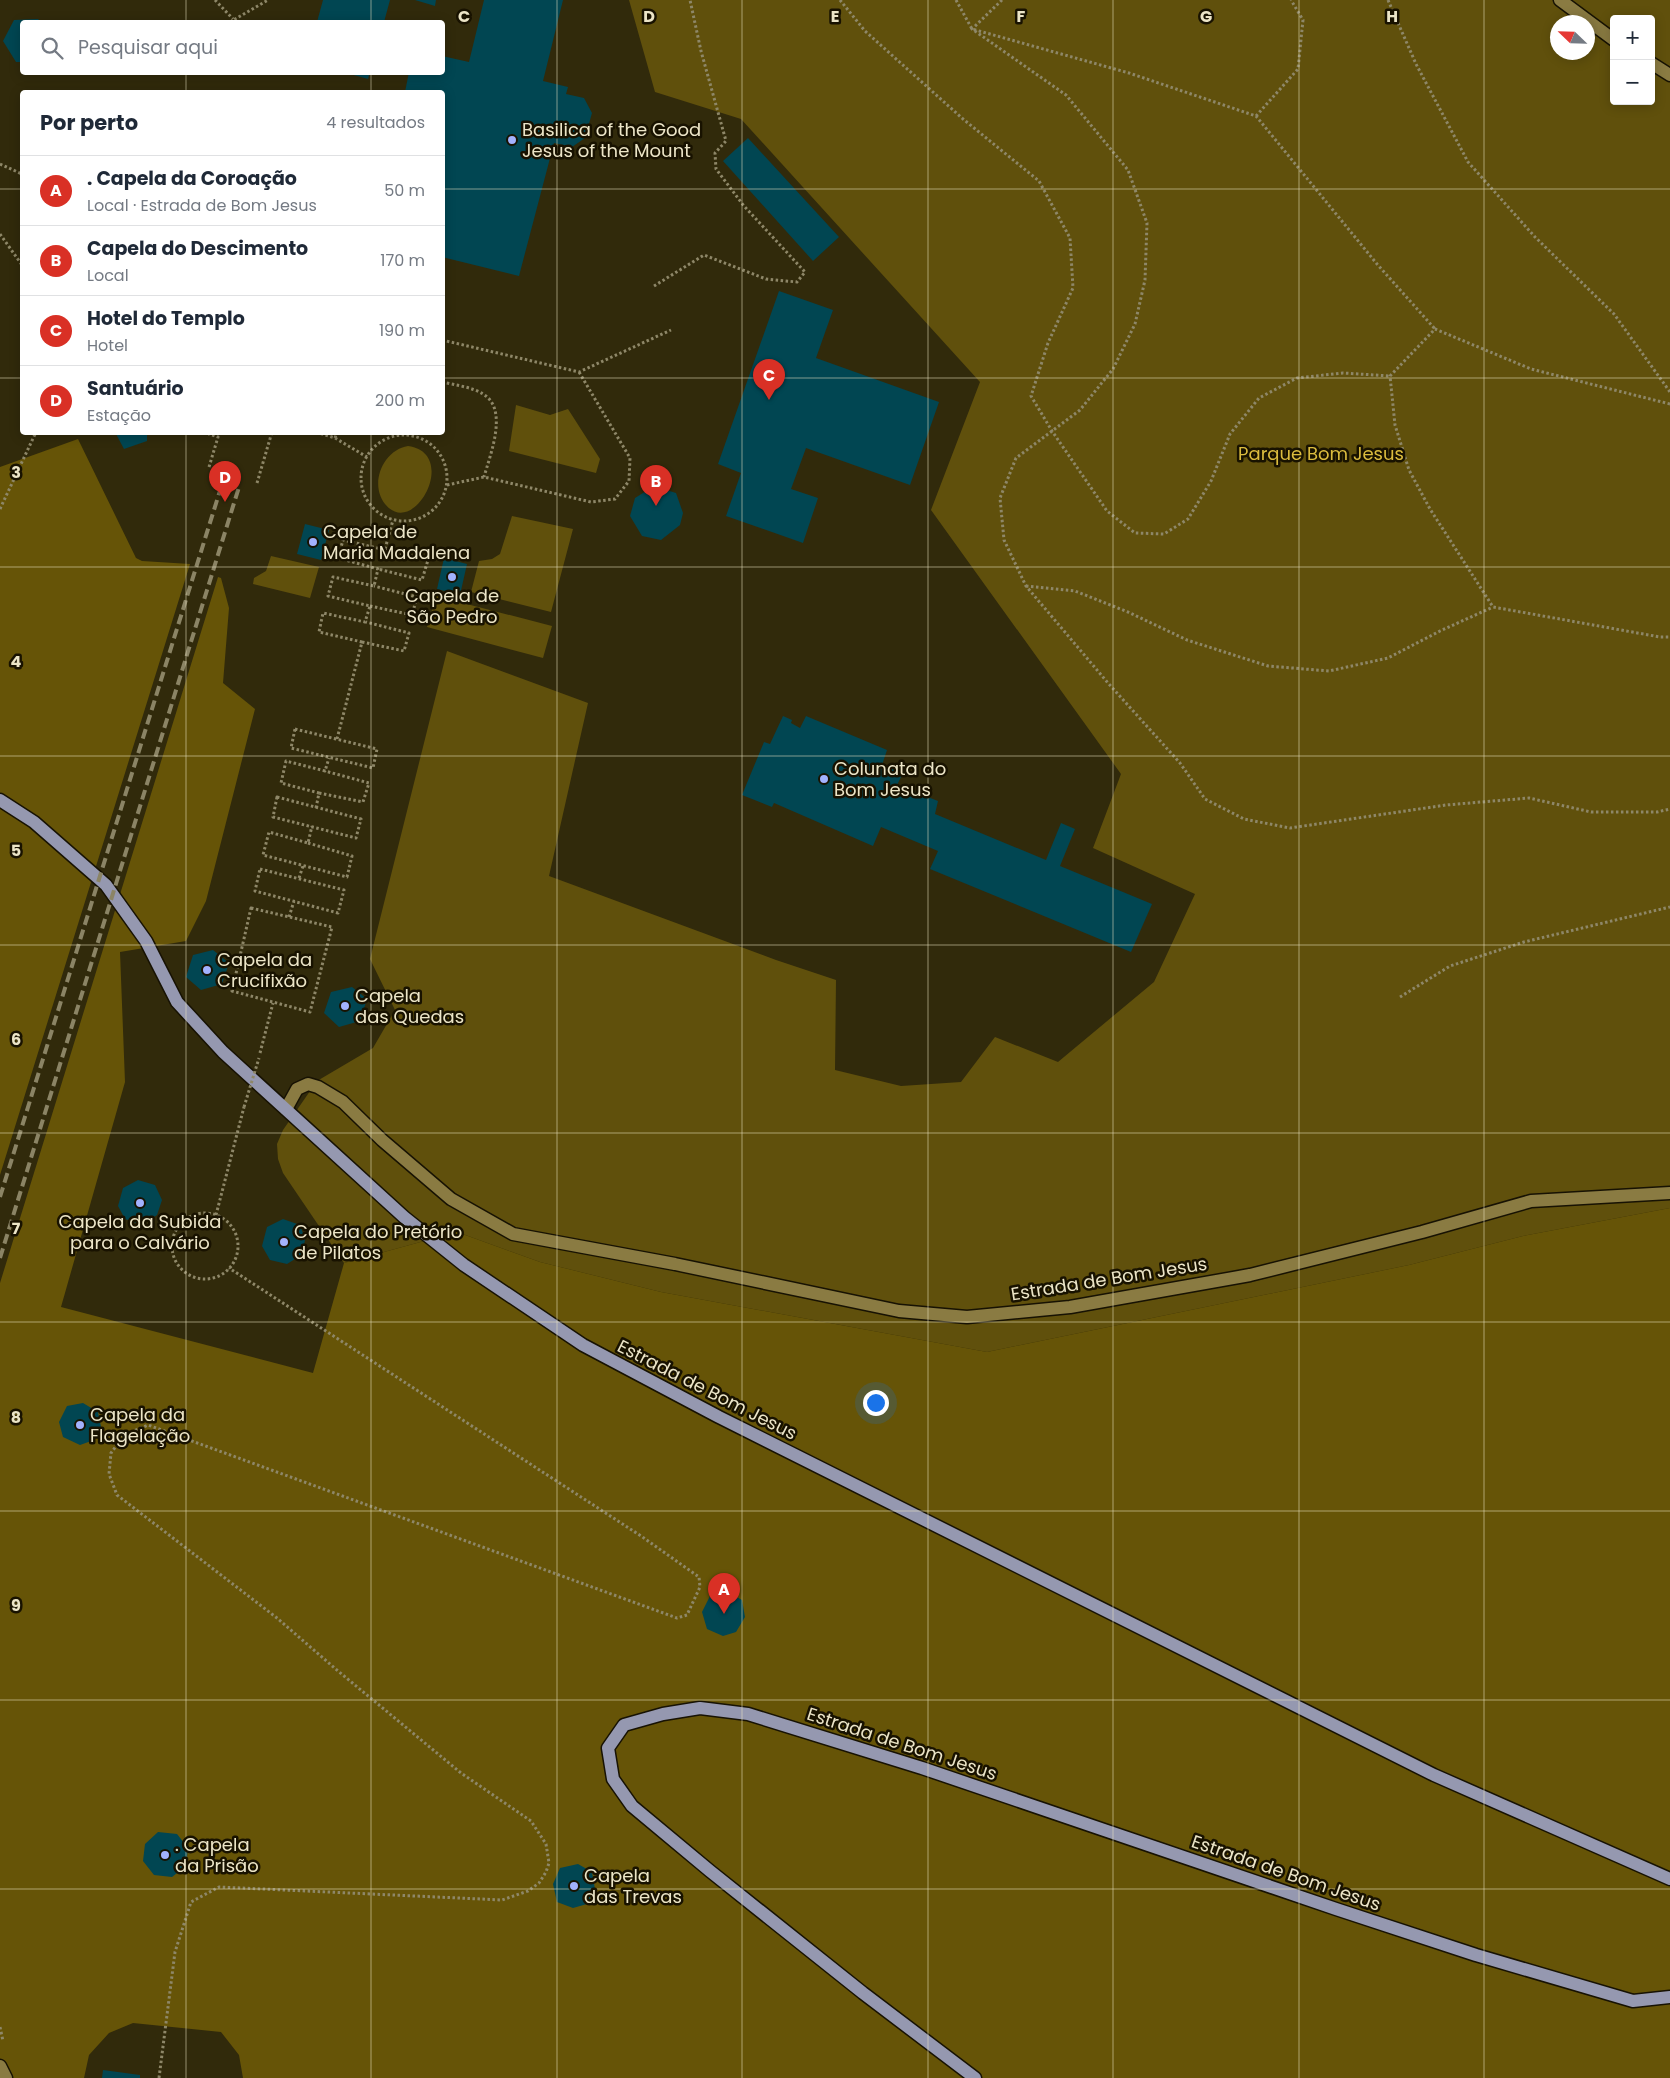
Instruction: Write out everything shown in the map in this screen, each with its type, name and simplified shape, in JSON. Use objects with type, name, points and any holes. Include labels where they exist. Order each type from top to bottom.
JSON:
[{"type":"main road","name":"Estrada de Bom Jesus","points":[[0,800],[34,822],[106,885],[146,941],[177,1002],[223,1052],[404,1217],[464,1265],[583,1344],[737,1426],[1434,1775],[1670,1879]]},
{"type":"main road","name":"Estrada de Bom Jesus","points":[[975,2078],[863,1993],[632,1806],[613,1778],[608,1748],[624,1725],[663,1714],[700,1708],[748,1714],[922,1768],[1476,1955],[1634,2001],[1670,1997]]},
{"type":"street","points":[[1560,0],[1610,37]]},
{"type":"street","points":[[1655,66],[1670,75]]},
{"type":"street","name":"Estrada de Bom Jesus","points":[[286,1109],[297,1089],[308,1084],[318,1087],[343,1102],[382,1140],[451,1199],[513,1234],[675,1264],[899,1312],[967,1317],[1070,1307],[1250,1275],[1422,1232],[1531,1201],[1670,1193]]},
{"type":"street","points":[[0,2066],[6,2078]]},
{"type":"path","points":[[215,0],[230,20]]},
{"type":"path","points":[[233,20],[268,0]]},
{"type":"path","points":[[654,286],[704,255],[766,279],[797,282],[805,272],[744,206],[716,169],[715,153],[726,141],[701,51],[690,0]]},
{"type":"path","points":[[840,0],[865,32],[963,119],[1039,181],[1070,238],[1073,288],[1048,343],[1030,396],[1052,432],[1107,510],[1135,533],[1164,534],[1188,519],[1211,481],[1230,434],[1259,398],[1297,378],[1343,373],[1390,376]]},
{"type":"path","points":[[956,0],[972,29],[1066,95],[1128,170],[1147,223],[1145,280],[1134,324],[1113,368],[1080,410],[1016,458],[1000,498],[1004,540],[1026,586],[1108,683],[1180,763],[1205,799],[1244,819],[1290,828],[1446,805],[1529,798],[1591,812],[1657,812],[1670,809]]},
{"type":"path","points":[[972,29],[1002,0]]},
{"type":"path","points":[[1256,116],[1298,69],[1303,20],[1291,0]]},
{"type":"path","points":[[1388,0],[1416,64],[1468,162],[1535,238],[1614,314],[1670,392]]},
{"type":"path","points":[[972,29],[1129,73],[1256,116],[1377,264],[1435,329],[1531,368],[1670,404]]},
{"type":"path","points":[[0,164],[20,173]]},
{"type":"path","points":[[0,234],[20,262]]},
{"type":"path","points":[[1435,329],[1390,376],[1395,426],[1409,470],[1430,509],[1493,607]]},
{"type":"path","points":[[445,341],[579,372],[671,330]]},
{"type":"path","points":[[447,485],[484,477],[591,502],[615,499],[629,481],[630,458],[579,372]]},
{"type":"path","points":[[445,383],[484,394],[496,409],[496,434],[484,477]]},
{"type":"path","points":[[0,509],[35,435]]},
{"type":"path","points":[[209,467],[218,437],[212,435]]},
{"type":"path","points":[[257,483],[271,435]]},
{"type":"path","points":[[326,435],[335,438],[367,456]]},
{"type":"path","points":[[404,435],[419,437],[432,445],[441,456],[447,470],[447,485],[438,504],[422,518],[408,521],[393,520],[381,514],[372,506],[364,494],[362,475],[367,456],[376,445],[389,438],[404,435]]},
{"type":"path","points":[[385,549],[393,520]]},
{"type":"path","points":[[343,540],[428,560],[422,580],[378,569],[338,558],[343,540]]},
{"type":"path","points":[[374,586],[378,569]]},
{"type":"path","points":[[333,577],[417,597],[412,615],[370,606],[328,596],[333,577]]},
{"type":"path","points":[[1026,586],[1075,591],[1128,612],[1187,640],[1268,666],[1328,672],[1388,658],[1440,631],[1493,607],[1660,637],[1670,637]]},
{"type":"path","points":[[366,622],[370,606]]},
{"type":"path","points":[[323,613],[409,633],[404,651],[362,642],[319,632],[323,613]]},
{"type":"path","points":[[337,739],[362,642]]},
{"type":"path","points":[[295,729],[377,749],[373,768],[329,758],[291,748],[295,729]]},
{"type":"path","points":[[325,771],[329,758]]},
{"type":"path","points":[[286,762],[369,783],[363,802],[319,793],[281,782],[286,762]]},
{"type":"path","points":[[316,808],[319,793]]},
{"type":"path","points":[[277,797],[361,819],[356,838],[312,826],[273,817],[277,797]]},
{"type":"path","points":[[308,843],[312,826]]},
{"type":"path","points":[[269,832],[352,856],[347,876],[303,866],[263,855],[269,832]]},
{"type":"path","points":[[299,878],[303,866]]},
{"type":"path","points":[[260,869],[344,890],[338,913],[294,901],[255,891],[260,869]]},
{"type":"path","points":[[289,917],[294,901]]},
{"type":"path","points":[[1400,997],[1450,966],[1524,942],[1670,907]]},
{"type":"path","points":[[251,908],[289,917],[332,927],[310,1012],[232,991],[251,908]]},
{"type":"path","points":[[216,1215],[274,1003]]},
{"type":"path","points":[[205,1213],[216,1215],[232,1228],[237,1238],[238,1248],[235,1259],[229,1268],[222,1274],[212,1278],[201,1279],[191,1277],[175,1261],[172,1239],[176,1229],[184,1220],[194,1215],[205,1213]]},
{"type":"path","points":[[159,2078],[174,1952],[191,1902],[219,1887],[502,1900],[528,1892],[539,1883],[546,1872],[548,1863],[546,1844],[531,1821],[461,1773],[277,1618],[116,1495],[109,1474],[111,1453],[124,1435],[148,1425],[677,1618],[687,1615],[700,1587],[699,1577],[641,1536],[229,1268]]},
{"type":"green space","name":"Parque Bom Jesus","points":[[629,0],[1670,0],[1670,1208],[1523,1236],[1409,1265],[987,1352],[661,1292],[540,1262],[457,1232],[344,1263],[283,1173],[278,1159],[277,1144],[283,1130],[317,1081],[373,1048],[395,1010],[370,959],[447,651],[588,703],[549,876],[776,960],[836,980],[835,1070],[901,1086],[961,1082],[995,1037],[1058,1062],[1154,982],[1195,894],[1093,848],[1121,774],[931,510],[980,382],[741,119],[655,92]]},
{"type":"green space","points":[[516,405],[550,415],[568,409],[600,459],[596,473],[509,451]]},
{"type":"green space","points":[[408,446],[423,452],[430,463],[431,477],[427,491],[419,503],[408,511],[396,512],[385,504],[380,496],[379,478],[381,469],[392,454]]},
{"type":"green space","points":[[512,516],[573,529],[551,612],[471,592],[479,561],[492,559],[500,554]]},
{"type":"green space","points":[[271,556],[319,567],[310,598],[253,584],[254,578],[266,571]]},
{"type":"green space","points":[[436,596],[552,626],[543,658],[427,627]]},
{"type":"shaded area","points":[[78,439],[136,558],[142,561],[190,564],[0,1175],[0,467]]},
{"type":"shaded area","points":[[218,577],[221,578],[229,608],[223,683],[255,709],[206,901],[186,941],[120,952],[125,1082],[61,1307],[313,1373],[344,1263],[457,1232],[540,1262],[661,1292],[987,1352],[1409,1265],[1523,1236],[1670,1208],[1670,2078],[243,2078],[239,2055],[221,2032],[133,2023],[109,2033],[89,2055],[84,2078],[0,2078],[0,1283]]},
{"type":"building","points":[[323,0],[390,0],[385,20],[318,20]]},
{"type":"building","points":[[415,0],[436,0],[435,6]]},
{"type":"building","name":"Basilica of the Good Jesus of the Mount","points":[[484,0],[563,0],[543,81],[568,87],[566,94],[584,98],[592,113],[585,138],[572,147],[554,143],[519,276],[445,258],[445,90],[405,90],[408,75],[445,75],[445,57],[469,62]]},
{"type":"building","points":[[38,19],[39,20],[20,20],[20,62],[16,62],[3,41],[14,20]]},
{"type":"building","points":[[354,75],[369,75],[368,79]]},
{"type":"building","points":[[748,138],[839,237],[813,261],[723,161]]},
{"type":"building","points":[[779,291],[833,310],[816,358],[939,402],[910,485],[806,448],[791,489],[818,498],[803,543],[726,516],[741,473],[718,464]]},
{"type":"building","points":[[117,435],[147,435],[147,441],[124,449]]},
{"type":"building","points":[[654,486],[676,493],[683,513],[680,525],[661,540],[642,536],[630,516],[635,498]]},
{"type":"building","name":"Capela de Maria Madalena","points":[[305,524],[329,530],[321,560],[297,554]]},
{"type":"building","name":"Capela de São Pedro","points":[[444,558],[467,564],[460,595],[437,589]]},
{"type":"building","points":[[783,716],[792,720],[791,723],[800,728],[806,716],[887,750],[882,765],[903,773],[897,785],[938,801],[935,814],[1046,860],[1061,823],[1075,829],[1060,866],[1152,904],[1131,952],[930,869],[938,851],[881,827],[873,846],[774,803],[772,807],[742,795],[764,742],[770,744]]},
{"type":"building","name":"Capela da Crucifixão","points":[[213,950],[229,963],[222,984],[201,990],[186,977],[193,955]]},
{"type":"building","name":"Capela das Quedas","points":[[352,987],[367,999],[360,1021],[339,1027],[324,1013],[331,992]]},
{"type":"building","name":"Capela da Subida para o Calvário","points":[[138,1180],[155,1185],[162,1200],[157,1215],[142,1225],[125,1219],[118,1206],[123,1188]]},
{"type":"building","name":"Capela do Pretório de Pilatos","points":[[283,1219],[300,1225],[305,1239],[303,1254],[287,1264],[270,1260],[262,1246],[267,1227]]},
{"type":"building","name":"Capela da Flagelação","points":[[83,1403],[98,1412],[101,1427],[94,1440],[80,1445],[63,1437],[59,1422],[67,1406]]},
{"type":"building","points":[[727,1591],[742,1600],[745,1617],[736,1632],[723,1636],[707,1629],[702,1612],[710,1596]]},
{"type":"building","name":". Capela da Prisão","points":[[158,1832],[177,1834],[188,1848],[186,1866],[172,1877],[154,1875],[143,1861],[145,1844]]},
{"type":"building","name":"Capela das Trevas","points":[[578,1864],[592,1872],[595,1889],[587,1904],[573,1908],[557,1902],[553,1884],[560,1868]]},
{"type":"building","points":[[103,2070],[140,2075],[140,2078],[102,2078]]},
{"type":"railway","points":[[0,1197],[223,481]]},
{"type":"railway","points":[[0,1258],[239,487]]},
{"type":"place","name":"Basilica of the Good Jesus of the Mount","points":[[512,140]]},
{"type":"place","name":"Hotel do Templo","points":[[769,400]]},
{"type":"place","name":"Santuário","points":[[225,502]]},
{"type":"place","name":"Capela do Descimento","points":[[656,506]]},
{"type":"place","name":"Capela de Maria Madalena","points":[[313,542]]},
{"type":"place","name":"Capela de São Pedro","points":[[452,577]]},
{"type":"place","name":"Colunata do Bom Jesus","points":[[824,779]]},
{"type":"place","name":"Capela da Crucifixão","points":[[207,970]]},
{"type":"place","name":"Capela das Quedas","points":[[345,1006]]},
{"type":"place","name":"Capela da Subida para o Calvário","points":[[140,1203]]},
{"type":"place","name":"Capela do Pretório de Pilatos","points":[[284,1242]]},
{"type":"place","name":"Capela da Flagelação","points":[[80,1425]]},
{"type":"place","name":". Capela da Coroação","points":[[724,1614]]},
{"type":"place","name":". Capela da Prisão","points":[[165,1855]]},
{"type":"place","name":"Capela das Trevas","points":[[574,1886]]}]
